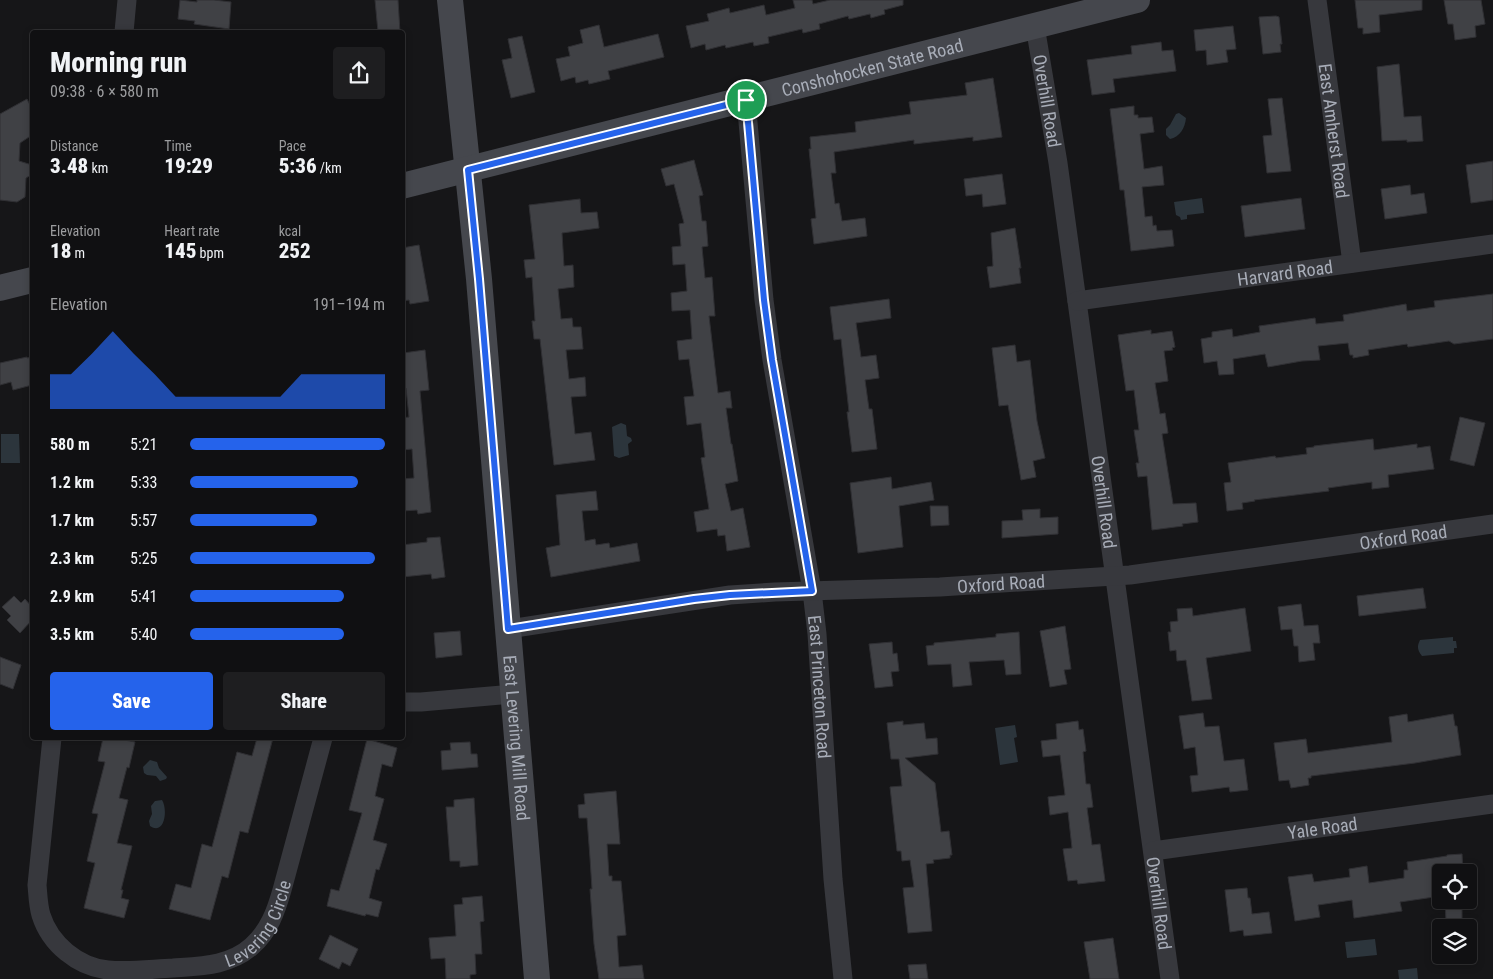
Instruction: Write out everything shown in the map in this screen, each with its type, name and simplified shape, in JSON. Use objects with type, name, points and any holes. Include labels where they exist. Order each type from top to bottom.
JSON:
[{"type":"street","points":[[124,30],[127,0]]},
{"type":"street","name":"East Levering Mill Road","points":[[450,0],[479,279],[537,979]]},
{"type":"street","name":"Conshohocken State Road","points":[[405,185],[1137,0]]},
{"type":"street","name":"East Amherst Road","points":[[1317,0],[1352,263]]},
{"type":"street","name":"Overhill Road","points":[[1035,26],[1052,122],[1170,979]]},
{"type":"street","name":"East Princeton Road","points":[[746,100],[764,300],[772,360],[818,634],[833,879],[844,979]]},
{"type":"street","name":"Harvard Road","points":[[1077,300],[1493,244]]},
{"type":"street","points":[[0,288],[30,280]]},
{"type":"street","name":"Oxford Road","points":[[508,629],[694,599],[748,593],[940,587],[1115,576],[1493,524]]},
{"type":"street","points":[[405,702],[513,694]]},
{"type":"street","name":"Levering Circle","points":[[52,740],[37,885],[41,917],[50,934],[73,958],[106,970],[123,971],[219,963],[235,957],[251,947],[265,932],[276,911],[322,740]]},
{"type":"street","name":"Yale Road","points":[[1153,851],[1493,804]]},
{"type":"shaded area","points":[[1179,113],[1186,118],[1184,125],[1179,134],[1170,139],[1166,135],[1166,129],[1176,114]]},
{"type":"shaded area","points":[[1202,198],[1204,213],[1187,215],[1187,219],[1181,220],[1176,215],[1174,202]]},
{"type":"shaded area","points":[[621,423],[626,425],[627,436],[632,441],[628,444],[629,455],[619,458],[614,456],[612,427]]},
{"type":"shaded area","points":[[1,434],[19,434],[20,463],[1,463]]},
{"type":"shaded area","points":[[1453,637],[1457,648],[1454,648],[1454,653],[1422,656],[1418,650],[1420,640]]},
{"type":"shaded area","points":[[1015,725],[1017,737],[1014,738],[1018,762],[1000,765],[995,728]]},
{"type":"shaded area","points":[[150,760],[157,762],[159,768],[167,777],[166,779],[160,781],[156,776],[144,773],[143,767]]},
{"type":"shaded area","points":[[162,800],[165,809],[164,820],[162,825],[155,828],[150,826],[149,821],[152,814],[151,806],[155,801]]},
{"type":"shaded area","points":[[1375,939],[1377,955],[1347,958],[1345,942]]},
{"type":"shaded area","points":[[1417,968],[1418,979],[1399,979],[1398,970]]},
{"type":"building","points":[[180,0],[231,2],[229,29],[194,24],[195,21],[178,19]]},
{"type":"building","points":[[375,0],[398,0],[400,30],[378,30]]},
{"type":"building","points":[[793,0],[812,0],[813,4],[830,0],[903,0],[903,5],[884,10],[885,14],[871,18],[870,14],[849,19],[848,16],[819,24],[820,29],[803,33],[802,29],[768,37],[769,43],[754,46],[753,42],[726,48],[725,45],[706,50],[705,44],[691,48],[686,26],[709,21],[707,14],[729,8],[730,13],[764,5],[766,15],[795,8]]},
{"type":"building","points":[[1355,0],[1422,0],[1422,10],[1379,15],[1380,32],[1363,34],[1363,28],[1358,28]]},
{"type":"building","points":[[1444,0],[1481,0],[1485,24],[1475,26],[1476,37],[1455,40],[1453,24],[1448,24]]},
{"type":"building","points":[[1259,17],[1279,17],[1281,52],[1263,54]]},
{"type":"building","points":[[599,25],[604,47],[658,34],[664,57],[608,71],[610,79],[589,84],[588,80],[576,83],[575,77],[561,81],[556,59],[570,56],[568,47],[583,43],[580,30]]},
{"type":"building","points":[[1233,26],[1236,49],[1226,50],[1228,62],[1207,65],[1206,50],[1196,51],[1194,30]]},
{"type":"building","points":[[522,36],[535,92],[511,98],[502,60],[512,58],[508,39]]},
{"type":"building","points":[[1161,42],[1162,51],[1173,50],[1176,71],[1113,79],[1115,92],[1092,95],[1087,60],[1132,54],[1131,46]]},
{"type":"building","points":[[1399,64],[1404,117],[1421,116],[1423,141],[1382,141],[1377,67]]},
{"type":"building","points":[[993,78],[1002,137],[973,141],[973,137],[914,144],[914,140],[834,152],[836,173],[831,173],[835,204],[839,203],[842,221],[865,218],[867,236],[814,244],[811,219],[816,218],[809,149],[811,149],[810,137],[856,132],[855,122],[911,114],[909,102],[967,95],[965,83]]},
{"type":"building","points":[[1282,98],[1291,171],[1267,173],[1263,136],[1272,135],[1268,99]]},
{"type":"building","points":[[27,99],[30,105],[30,136],[20,143],[19,161],[30,164],[30,176],[26,178],[25,197],[17,202],[0,200],[0,114]]},
{"type":"building","points":[[1134,106],[1134,115],[1138,115],[1138,118],[1152,117],[1154,132],[1140,134],[1144,169],[1162,166],[1164,185],[1142,187],[1145,217],[1152,216],[1153,226],[1156,225],[1157,231],[1172,230],[1174,246],[1131,251],[1124,190],[1120,190],[1110,109]]},
{"type":"building","points":[[694,160],[703,195],[699,196],[702,221],[706,221],[708,246],[702,247],[705,278],[712,277],[715,316],[709,316],[718,393],[730,391],[732,408],[726,408],[738,481],[725,484],[731,511],[743,508],[750,547],[727,551],[725,535],[718,536],[717,529],[697,532],[694,512],[709,509],[701,458],[705,457],[701,423],[687,425],[684,397],[694,396],[689,359],[679,360],[677,341],[692,339],[690,310],[672,311],[671,293],[687,291],[685,264],[673,265],[672,247],[681,246],[679,224],[684,223],[674,184],[666,186],[661,169]]},
{"type":"building","points":[[1493,161],[1493,200],[1471,203],[1466,165]]},
{"type":"building","points":[[1002,174],[1006,204],[983,207],[982,194],[966,196],[964,179]]},
{"type":"building","points":[[1410,185],[1411,195],[1424,193],[1427,213],[1385,219],[1381,189]]},
{"type":"building","points":[[1301,198],[1305,229],[1245,237],[1241,206]]},
{"type":"building","points":[[580,199],[581,213],[597,212],[599,228],[562,233],[564,266],[573,265],[574,287],[558,289],[561,319],[572,318],[573,327],[581,327],[583,349],[566,350],[569,379],[585,377],[586,396],[571,397],[575,434],[591,432],[595,460],[554,465],[540,339],[534,339],[532,321],[535,321],[532,277],[526,278],[524,260],[535,259],[529,205]]},
{"type":"building","points":[[1015,228],[1021,268],[1019,268],[1021,283],[990,288],[987,267],[993,266],[991,233]]},
{"type":"building","points":[[419,245],[429,301],[410,304],[409,300],[405,301],[405,247]]},
{"type":"building","points":[[1493,294],[1493,339],[1454,344],[1449,341],[1408,347],[1407,344],[1368,350],[1369,355],[1353,358],[1353,355],[1350,355],[1348,343],[1318,346],[1320,360],[1268,367],[1265,354],[1233,359],[1234,374],[1219,375],[1217,361],[1204,363],[1201,339],[1212,337],[1212,332],[1232,329],[1233,337],[1260,332],[1259,326],[1315,318],[1316,324],[1344,321],[1343,315],[1406,304],[1407,311],[1435,307],[1434,301]]},
{"type":"building","points":[[889,299],[891,318],[856,323],[861,357],[876,355],[879,378],[865,380],[869,409],[872,409],[877,449],[852,452],[841,339],[834,340],[830,307]]},
{"type":"building","points":[[1151,330],[1151,334],[1172,331],[1175,347],[1172,348],[1173,350],[1164,351],[1168,381],[1155,383],[1160,414],[1165,413],[1168,433],[1162,434],[1173,504],[1196,503],[1198,522],[1152,530],[1147,476],[1138,477],[1136,463],[1139,463],[1134,430],[1139,430],[1134,390],[1126,391],[1118,335]]},
{"type":"building","points":[[1015,345],[1017,362],[1030,360],[1037,421],[1045,458],[1033,461],[1036,477],[1021,480],[1008,405],[999,406],[992,348]]},
{"type":"building","points":[[425,350],[429,390],[420,391],[431,512],[418,514],[417,510],[405,511],[405,479],[414,478],[412,449],[405,450],[405,418],[409,417],[405,388],[405,353]]},
{"type":"building","points":[[30,357],[30,386],[13,390],[11,382],[0,385],[0,363]]},
{"type":"building","points":[[1460,417],[1485,423],[1474,466],[1450,460]]},
{"type":"building","points":[[1373,439],[1374,450],[1417,444],[1417,448],[1430,446],[1434,469],[1388,475],[1389,487],[1372,489],[1372,482],[1328,488],[1329,491],[1254,500],[1242,503],[1243,509],[1227,511],[1224,483],[1231,482],[1228,463],[1275,456],[1276,458],[1307,454],[1306,448],[1314,446]]},
{"type":"building","points":[[891,477],[892,489],[931,482],[934,500],[899,506],[903,547],[858,553],[850,483]]},
{"type":"building","points":[[596,491],[598,510],[582,511],[585,541],[595,539],[596,545],[609,543],[610,548],[637,543],[640,561],[551,577],[546,548],[560,545],[556,495]]},
{"type":"building","points":[[930,506],[948,506],[949,525],[931,526]]},
{"type":"building","points":[[1040,509],[1040,518],[1058,517],[1058,534],[1002,538],[1002,521],[1023,520],[1022,510]]},
{"type":"building","points":[[440,537],[445,577],[432,579],[431,574],[405,577],[405,545],[427,542],[427,538]]},
{"type":"building","points":[[1423,588],[1426,608],[1359,616],[1357,596]]},
{"type":"building","points":[[14,596],[21,603],[25,599],[30,605],[30,622],[20,633],[7,620],[11,616],[2,607]]},
{"type":"building","points":[[1301,604],[1304,626],[1318,625],[1320,643],[1313,643],[1315,660],[1299,662],[1298,646],[1294,646],[1292,629],[1281,630],[1278,607]]},
{"type":"building","points":[[1192,608],[1193,616],[1245,608],[1251,651],[1206,658],[1212,699],[1192,701],[1186,660],[1177,661],[1176,650],[1170,651],[1168,632],[1171,632],[1170,622],[1178,621],[1177,609]]},
{"type":"building","points":[[1065,626],[1071,669],[1064,670],[1067,684],[1050,687],[1040,631]]},
{"type":"building","points":[[460,631],[462,655],[436,658],[434,633]]},
{"type":"building","points":[[1019,632],[1021,674],[1006,675],[1004,660],[969,662],[972,685],[953,687],[951,664],[928,665],[926,646],[934,645],[934,643],[996,637],[996,634]]},
{"type":"building","points":[[892,642],[893,654],[897,653],[899,671],[891,672],[893,686],[875,688],[869,644]]},
{"type":"building","points":[[0,657],[21,665],[13,689],[0,684]]},
{"type":"building","points":[[1203,713],[1205,727],[1219,726],[1224,761],[1244,759],[1248,790],[1230,792],[1229,787],[1192,792],[1190,776],[1198,775],[1195,747],[1184,749],[1179,716]]},
{"type":"building","points":[[1407,714],[1408,722],[1453,714],[1455,726],[1457,726],[1461,755],[1415,763],[1311,776],[1311,778],[1308,778],[1309,785],[1291,788],[1289,780],[1279,781],[1274,743],[1306,739],[1308,753],[1392,742],[1389,717]]},
{"type":"building","points":[[903,721],[903,725],[924,723],[926,739],[937,738],[938,754],[905,758],[935,783],[941,832],[949,831],[952,855],[950,855],[950,858],[933,860],[934,863],[926,864],[932,931],[908,933],[903,888],[914,887],[910,860],[902,861],[901,851],[897,851],[890,787],[902,786],[899,759],[891,759],[887,723]]},
{"type":"building","points":[[1078,721],[1079,730],[1083,729],[1086,751],[1083,752],[1086,784],[1090,784],[1093,807],[1087,808],[1092,845],[1100,844],[1105,881],[1078,884],[1077,880],[1068,881],[1063,849],[1072,848],[1068,812],[1050,815],[1048,797],[1065,795],[1060,755],[1043,757],[1041,741],[1057,739],[1056,724]]},
{"type":"building","points":[[103,740],[135,742],[119,798],[128,800],[117,843],[132,846],[121,890],[123,890],[121,898],[129,900],[124,918],[84,908],[95,863],[87,861],[98,814],[92,813],[105,762],[98,761]]},
{"type":"building","points":[[256,740],[272,740],[248,833],[240,831],[228,878],[222,876],[210,920],[169,909],[176,884],[191,888],[202,844],[212,847],[237,752],[252,756]]},
{"type":"building","points":[[367,740],[397,748],[392,767],[382,764],[375,796],[384,799],[373,840],[387,844],[379,870],[376,869],[369,898],[382,902],[378,917],[366,914],[365,916],[327,906],[331,889],[339,891],[362,813],[349,810]]},
{"type":"building","points":[[470,742],[471,754],[477,754],[478,767],[442,770],[441,751],[451,750],[450,743]]},
{"type":"building","points":[[616,791],[620,844],[607,844],[609,876],[612,876],[612,881],[621,881],[626,935],[617,936],[619,967],[642,965],[644,979],[599,979],[594,944],[587,818],[579,818],[578,805],[585,804],[584,794]]},
{"type":"building","points":[[474,798],[478,865],[460,867],[460,861],[450,861],[446,807],[454,807],[454,800]]},
{"type":"building","points":[[1462,854],[1463,864],[1432,864],[1432,897],[1400,902],[1402,911],[1354,918],[1352,900],[1318,905],[1320,917],[1295,921],[1288,877],[1312,874],[1314,882],[1350,877],[1349,869],[1367,866],[1369,883],[1404,878],[1404,870],[1408,870],[1407,862]]},
{"type":"building","points":[[1247,888],[1252,914],[1269,912],[1272,933],[1244,936],[1243,930],[1230,932],[1225,890]]},
{"type":"building","points":[[482,896],[484,921],[480,922],[482,954],[475,954],[476,974],[470,975],[470,979],[446,979],[445,958],[431,959],[429,938],[456,936],[454,905],[463,904],[462,898]]},
{"type":"building","points":[[1445,909],[1462,909],[1462,919],[1446,919]]},
{"type":"building","points":[[330,935],[358,949],[350,966],[342,962],[339,969],[319,959]]},
{"type":"building","points":[[1113,938],[1119,979],[1090,979],[1084,942]]},
{"type":"building","points":[[926,964],[928,979],[910,979],[908,965]]},
{"type":"route","points":[[746,100],[764,300],[772,360],[812,591],[730,595],[694,599],[575,620],[508,629],[468,170],[746,100]]}]
